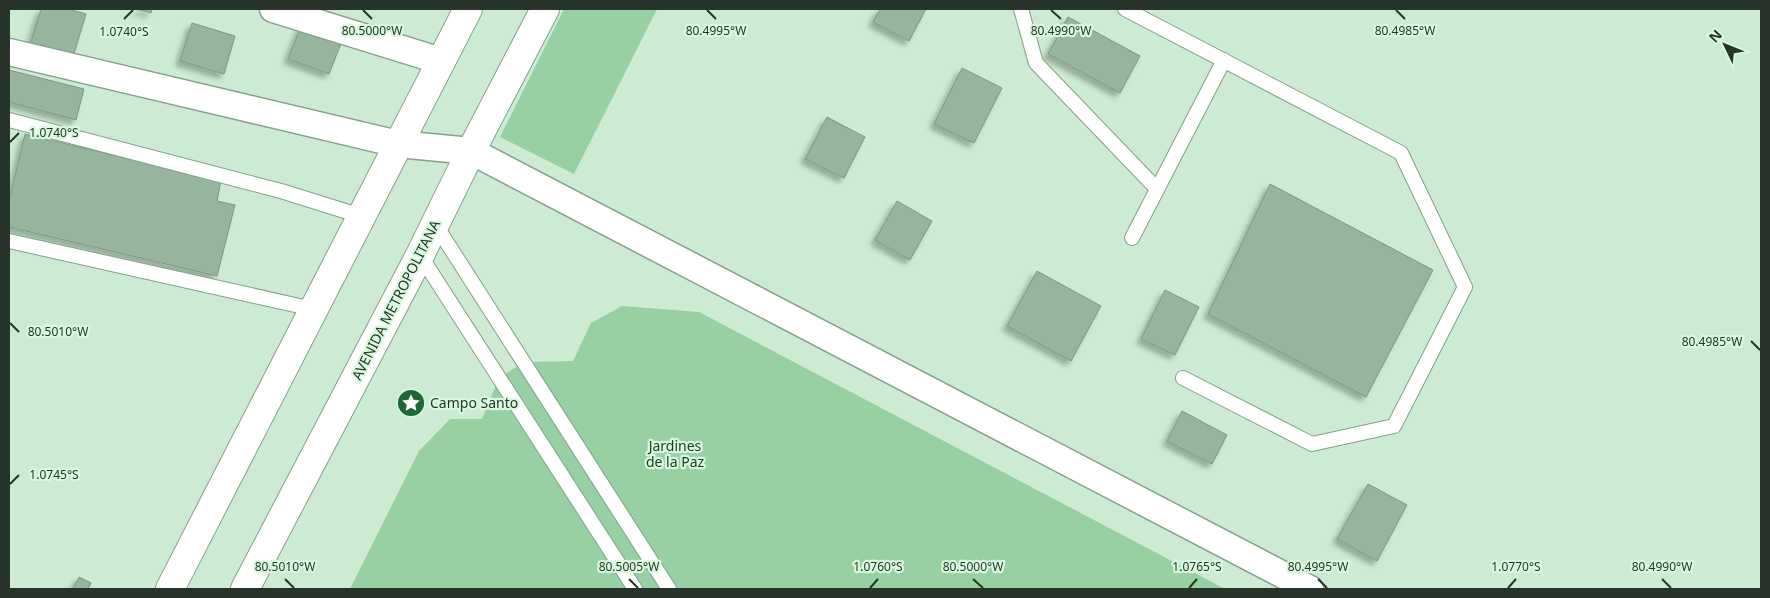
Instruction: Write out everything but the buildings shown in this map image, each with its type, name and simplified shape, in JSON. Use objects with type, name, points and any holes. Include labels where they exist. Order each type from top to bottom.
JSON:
[{"type":"highway","points":[[170,589],[468,9]]},
{"type":"highway","name":"AVENIDA METROPOLITANA","points":[[245,589],[420,256],[545,9]]},
{"type":"street","points":[[273,9],[442,61]]},
{"type":"street","points":[[9,52],[398,144],[472,151],[1310,589]]},
{"type":"lane","points":[[1021,9],[1036,63],[1158,188]]},
{"type":"lane","points":[[1125,9],[1401,153],[1465,287],[1394,426],[1312,444],[1183,378]]},
{"type":"lane","points":[[1132,238],[1224,60]]},
{"type":"lane","points":[[9,120],[281,191],[361,216]]},
{"type":"lane","points":[[435,224],[670,589]]},
{"type":"lane","points":[[9,241],[313,309]]},
{"type":"lane","points":[[420,256],[635,589]]},
{"type":"green space","points":[[564,9],[657,9],[574,174],[500,137]]},
{"type":"green space","name":"Jardines de la Paz","points":[[622,306],[699,312],[1225,589],[350,589],[419,451],[450,419],[482,419],[499,378],[524,362],[573,361],[591,323]]},
{"type":"place","name":"Campo Santo","points":[[411,403]]}]
